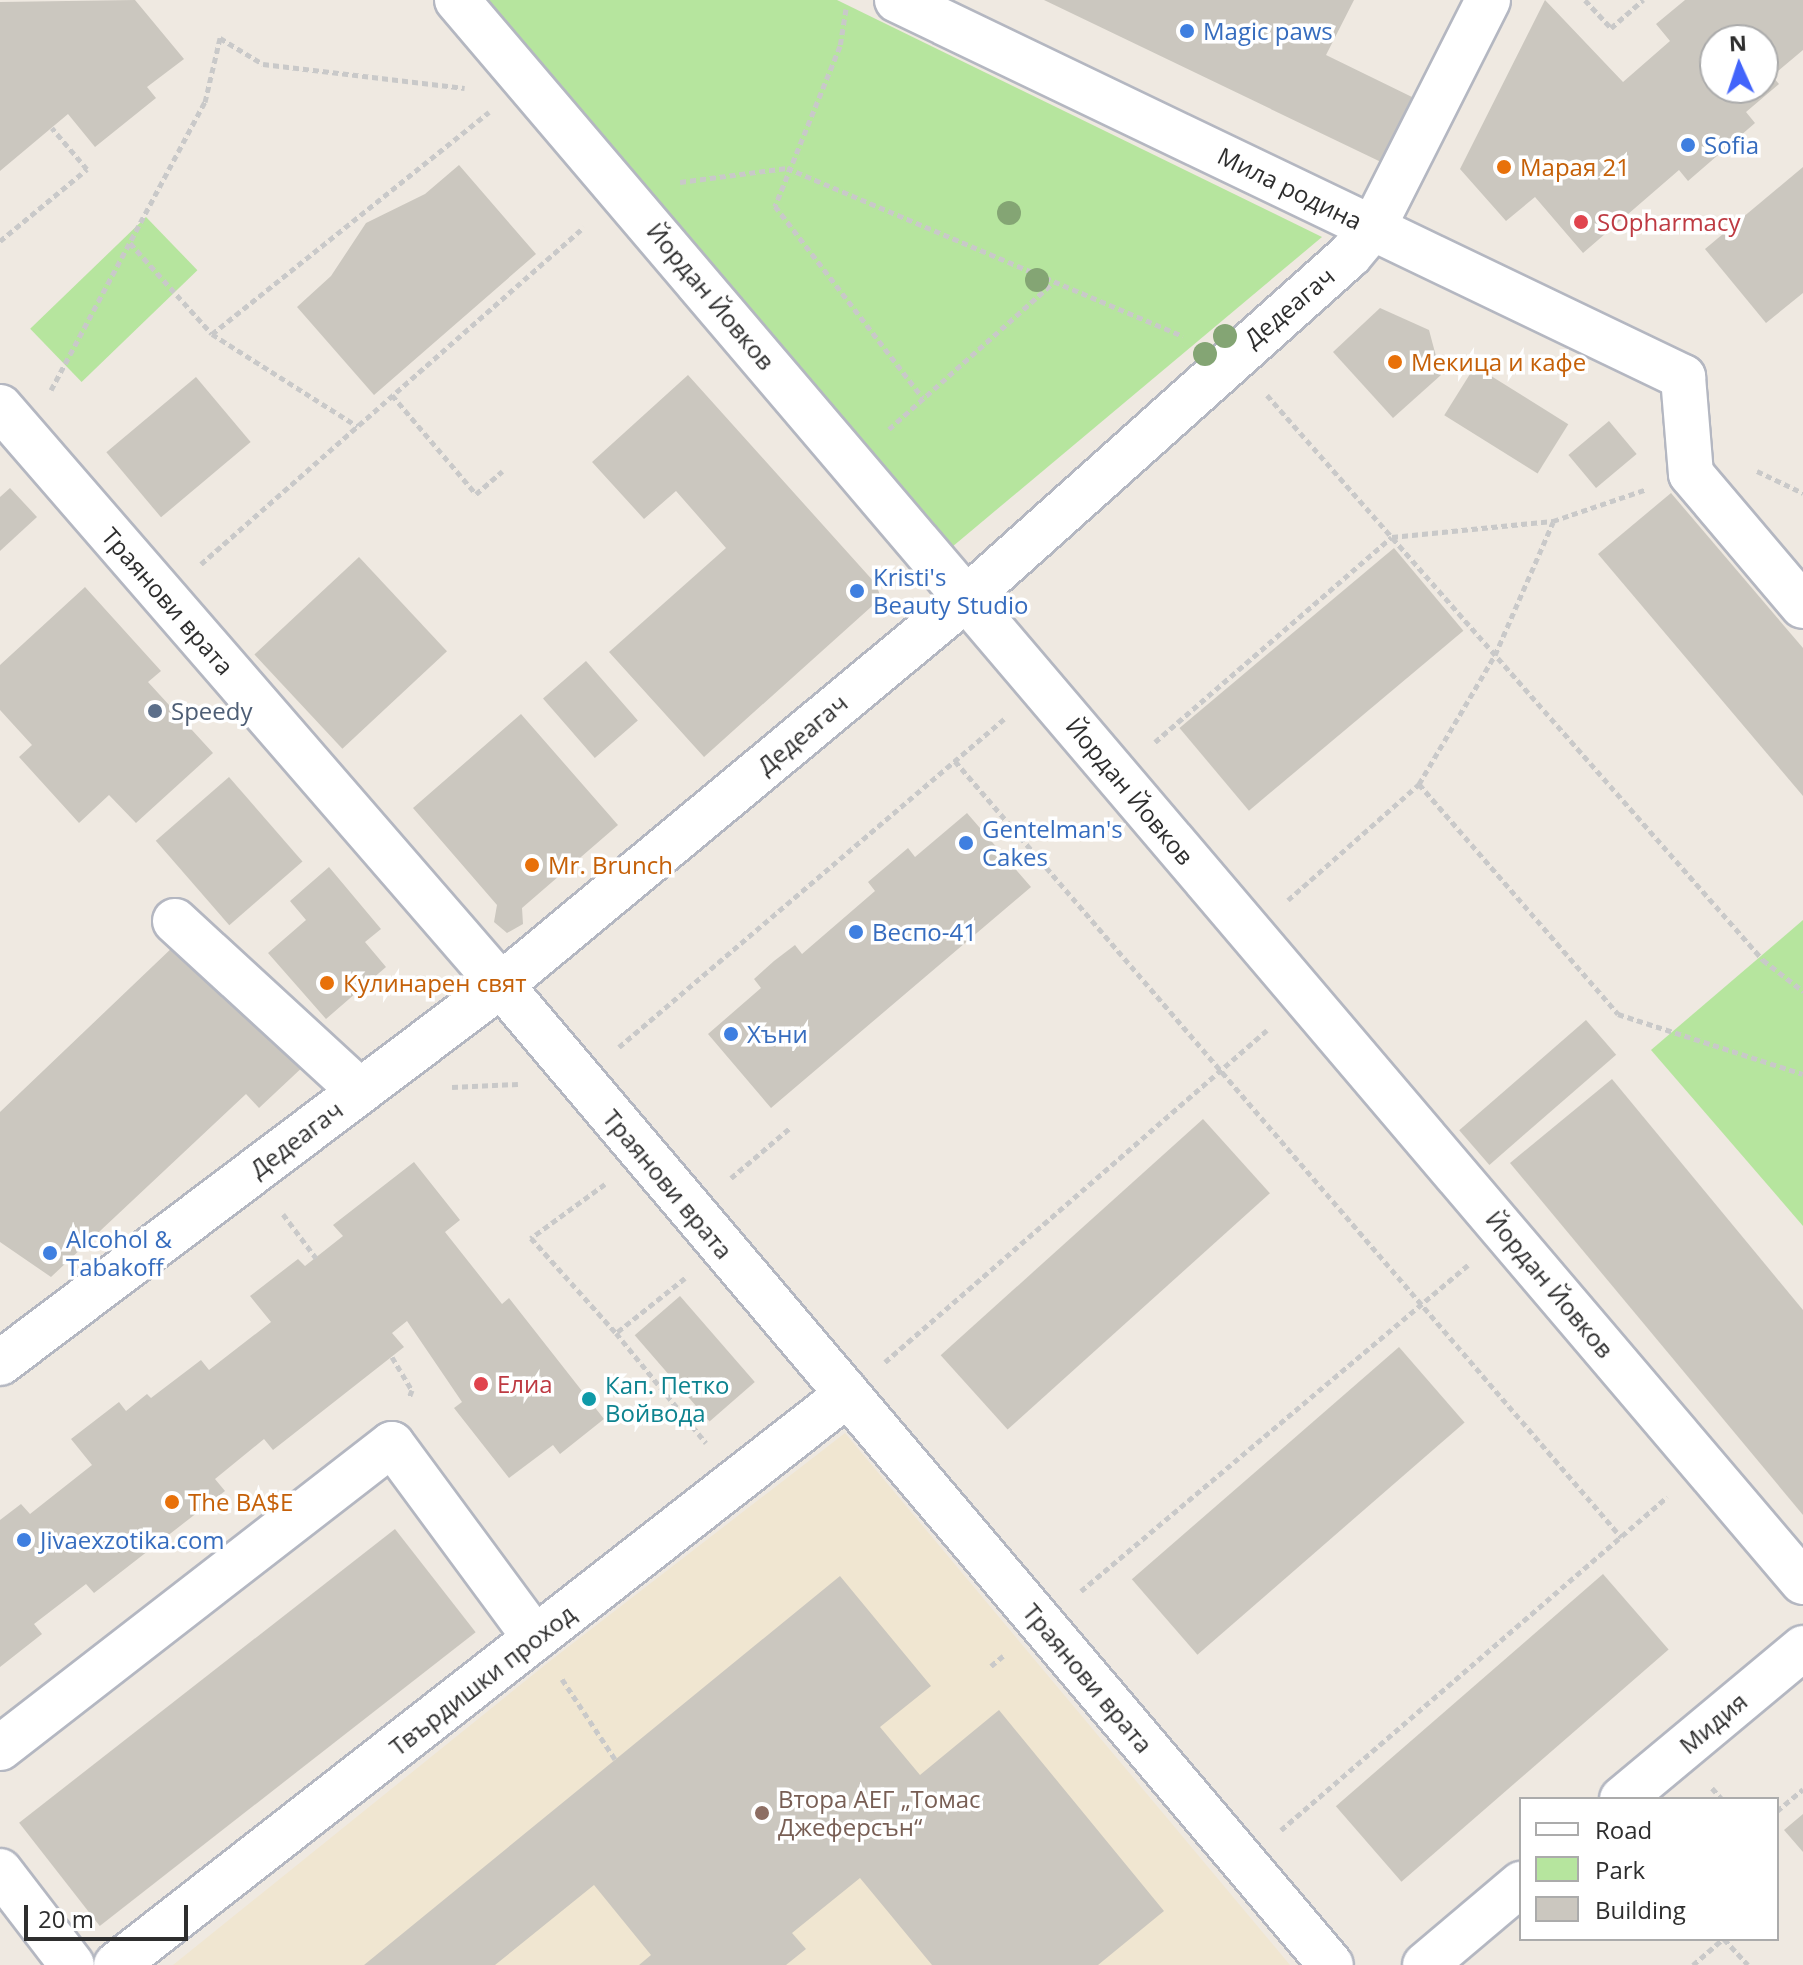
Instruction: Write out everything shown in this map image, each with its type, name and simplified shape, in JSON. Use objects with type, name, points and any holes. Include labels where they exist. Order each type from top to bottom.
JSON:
[{"type":"street","name":"Йордан Йовков","points":[[457,0],[527,95],[623,193],[1803,1582]]},
{"type":"street","name":"Мила родина","points":[[897,0],[1683,377],[1691,474]]},
{"type":"street","name":"Дедеагач","points":[[9,1343],[360,1091],[501,985],[967,598],[1232,356],[1350,255],[1373,228],[1488,0]]},
{"type":"street","name":"Траянови врата","points":[[13,422],[501,985],[690,1213],[848,1394],[1331,1965]]},
{"type":"street","points":[[1691,474],[1803,606]]},
{"type":"street","points":[[175,921],[360,1091]]},
{"type":"street","name":"Твърдишки проход","points":[[116,1965],[848,1394]]},
{"type":"street","points":[[0,1748],[392,1444],[535,1638]]},
{"type":"street","name":"Мидия","points":[[1624,1797],[1803,1648]]},
{"type":"street","points":[[0,1871],[72,1965]]},
{"type":"street","points":[[1425,1965],[1519,1886]]},
{"type":"path","points":[[848,0],[840,46],[787,168],[775,206],[923,398]]},
{"type":"path","points":[[1585,0],[1611,28],[1643,0]]},
{"type":"path","points":[[13,422],[130,243],[205,102],[220,38],[263,64],[527,95]]},
{"type":"path","points":[[212,334],[527,95]]},
{"type":"path","points":[[0,241],[87,169],[52,128]]},
{"type":"path","points":[[623,193],[787,168],[1053,283],[1232,356],[1763,960],[1803,991]]},
{"type":"path","points":[[164,596],[572,237]]},
{"type":"path","points":[[130,243],[212,334],[357,426]]},
{"type":"path","points":[[852,462],[1053,283]]},
{"type":"path","points":[[392,395],[476,494],[502,471]]},
{"type":"path","points":[[1117,775],[1392,537],[1553,521],[1691,474]]},
{"type":"path","points":[[1251,933],[1419,784],[1495,655],[1553,521]]},
{"type":"path","points":[[439,1087],[580,1081],[1010,713]]},
{"type":"path","points":[[955,761],[1621,1537]]},
{"type":"path","points":[[1419,784],[1618,1014],[1803,1074]]},
{"type":"path","points":[[848,1394],[1305,996]]},
{"type":"path","points":[[690,1213],[791,1127]]},
{"type":"path","points":[[643,1156],[531,1238],[616,1333],[737,1481]]},
{"type":"path","points":[[296,1231],[316,1258]]},
{"type":"path","points":[[991,1666],[1506,1233]]},
{"type":"path","points":[[616,1333],[721,1248]]},
{"type":"path","points":[[1244,1862],[1704,1464]]},
{"type":"path","points":[[535,1638],[615,1759]]},
{"type":"path","points":[[1779,1809],[1803,1789]]},
{"type":"path","points":[[1693,1965],[1722,1941]]},
{"type":"path","points":[[1726,1941],[1748,1965]]},
{"type":"shaded area","name":"Втора АЕГ „Томас Джеферсън“","points":[[845,1433],[1290,1965],[173,1965],[550,1661]]},
{"type":"green space","points":[[483,0],[837,0],[1322,237],[952,547]]},
{"type":"green space","points":[[146,217],[197,270],[82,382],[30,329]]},
{"type":"green space","points":[[1803,920],[1803,1226],[1651,1050]]},
{"type":"building","points":[[135,0],[184,59],[147,87],[156,98],[95,147],[68,114],[0,171],[0,2]]},
{"type":"building","points":[[1044,0],[1354,0],[1326,55],[1412,97],[1381,162]]},
{"type":"building","points":[[1545,0],[1623,82],[1670,41],[1656,24],[1685,0],[1803,0],[1803,50],[1779,70],[1779,24],[1699,24],[1699,104],[1755,104],[1746,112],[1755,123],[1688,181],[1679,170],[1583,253],[1535,197],[1506,221],[1460,169]]},
{"type":"building","points":[[459,165],[536,254],[374,395],[297,307],[331,276],[366,223],[425,194]]},
{"type":"building","points":[[1803,167],[1803,293],[1766,323],[1705,249]]},
{"type":"building","points":[[1380,308],[1429,330],[1441,375],[1393,418],[1333,352]]},
{"type":"building","points":[[1475,366],[1568,424],[1538,473],[1444,415]]},
{"type":"building","points":[[688,375],[876,584],[881,598],[704,757],[609,652],[726,548],[676,491],[644,519],[592,462]]},
{"type":"building","points":[[196,377],[251,442],[161,517],[106,452]]},
{"type":"building","points":[[1609,421],[1637,454],[1596,488],[1568,455]]},
{"type":"building","points":[[10,488],[37,517],[0,551],[0,497]]},
{"type":"building","points":[[1671,493],[1803,648],[1803,796],[1598,554]]},
{"type":"building","points":[[1394,548],[1463,631],[1249,811],[1180,728]]},
{"type":"building","points":[[359,557],[447,651],[342,749],[254,655]]},
{"type":"building","points":[[85,587],[161,671],[148,682],[213,753],[136,823],[109,795],[79,823],[19,757],[32,745],[0,710],[0,665]]},
{"type":"building","points":[[586,661],[638,721],[595,758],[543,698]]},
{"type":"building","points":[[521,714],[618,825],[522,908],[523,924],[507,933],[494,922],[497,905],[413,808]]},
{"type":"building","points":[[229,777],[302,862],[229,925],[156,841]]},
{"type":"building","points":[[967,813],[1031,887],[771,1108],[708,1034],[761,988],[754,979],[774,961],[795,945],[802,954],[875,891],[868,882],[908,848],[915,857]]},
{"type":"building","points":[[329,867],[381,929],[365,942],[386,967],[326,1019],[268,953],[306,920],[290,901]]},
{"type":"building","points":[[175,945],[234,1006],[243,997],[307,1063],[259,1108],[246,1094],[51,1277],[0,1242],[0,1112]]},
{"type":"building","points":[[1586,1020],[1616,1055],[1489,1165],[1459,1130]]},
{"type":"building","points":[[1612,1079],[1803,1310],[1803,1515],[1510,1163]]},
{"type":"building","points":[[1203,1119],[1270,1193],[1008,1430],[941,1355]]},
{"type":"building","points":[[414,1162],[460,1220],[445,1232],[502,1304],[509,1298],[604,1419],[560,1454],[553,1445],[509,1478],[454,1408],[462,1402],[407,1321],[392,1333],[404,1347],[273,1450],[264,1439],[215,1479],[225,1491],[94,1593],[86,1584],[34,1624],[42,1634],[0,1667],[0,1520],[21,1504],[30,1514],[92,1465],[71,1439],[119,1402],[126,1411],[147,1394],[151,1398],[201,1360],[209,1370],[271,1322],[250,1296],[298,1259],[305,1266],[343,1236],[333,1225]]},
{"type":"building","points":[[680,1296],[755,1382],[710,1421],[635,1335]]},
{"type":"building","points":[[1399,1347],[1465,1422],[1197,1655],[1132,1579]]},
{"type":"building","points":[[395,1529],[476,1632],[100,1926],[19,1823]]},
{"type":"building","points":[[1603,1574],[1669,1649],[1401,1882],[1336,1806]]},
{"type":"building","points":[[840,1576],[931,1686],[880,1727],[920,1775],[999,1710],[1164,1911],[1098,1965],[932,1965],[860,1878],[792,1933],[806,1949],[786,1965],[639,1965],[651,1955],[594,1885],[495,1965],[364,1965]]},
{"type":"building","points":[[1803,1814],[1803,1852],[1784,1830]]},
{"type":"place","name":"Magic paws","points":[[1187,31]]},
{"type":"place","name":"Sofia","points":[[1688,145]]},
{"type":"place","name":"Марая 21","points":[[1504,167]]},
{"type":"place","name":"SOpharmacy","points":[[1581,222]]},
{"type":"place","name":"Мекица и кафе","points":[[1395,362]]},
{"type":"place","name":"Kristi's Beauty Studio","points":[[857,591]]},
{"type":"place","name":"Speedy","points":[[155,711]]},
{"type":"place","name":"Gentelman's Cakes","points":[[966,843]]},
{"type":"place","name":"Mr. Brunch","points":[[532,865]]},
{"type":"place","name":"Веспо-41","points":[[856,932]]},
{"type":"place","name":"Кулинарен свят","points":[[327,983]]},
{"type":"place","name":"Хъни","points":[[731,1034]]},
{"type":"place","name":"Alcohol & Tabakoff","points":[[50,1253]]},
{"type":"place","name":"Елиа","points":[[481,1384]]},
{"type":"place","name":"Кап. Петко Войвода","points":[[589,1399]]},
{"type":"place","name":"The BA$E","points":[[172,1502]]},
{"type":"place","name":"Jivaexzotika.com","points":[[24,1540]]},
{"type":"place","name":"Втора АЕГ „Томас Джеферсън“","points":[[762,1813]]}]
